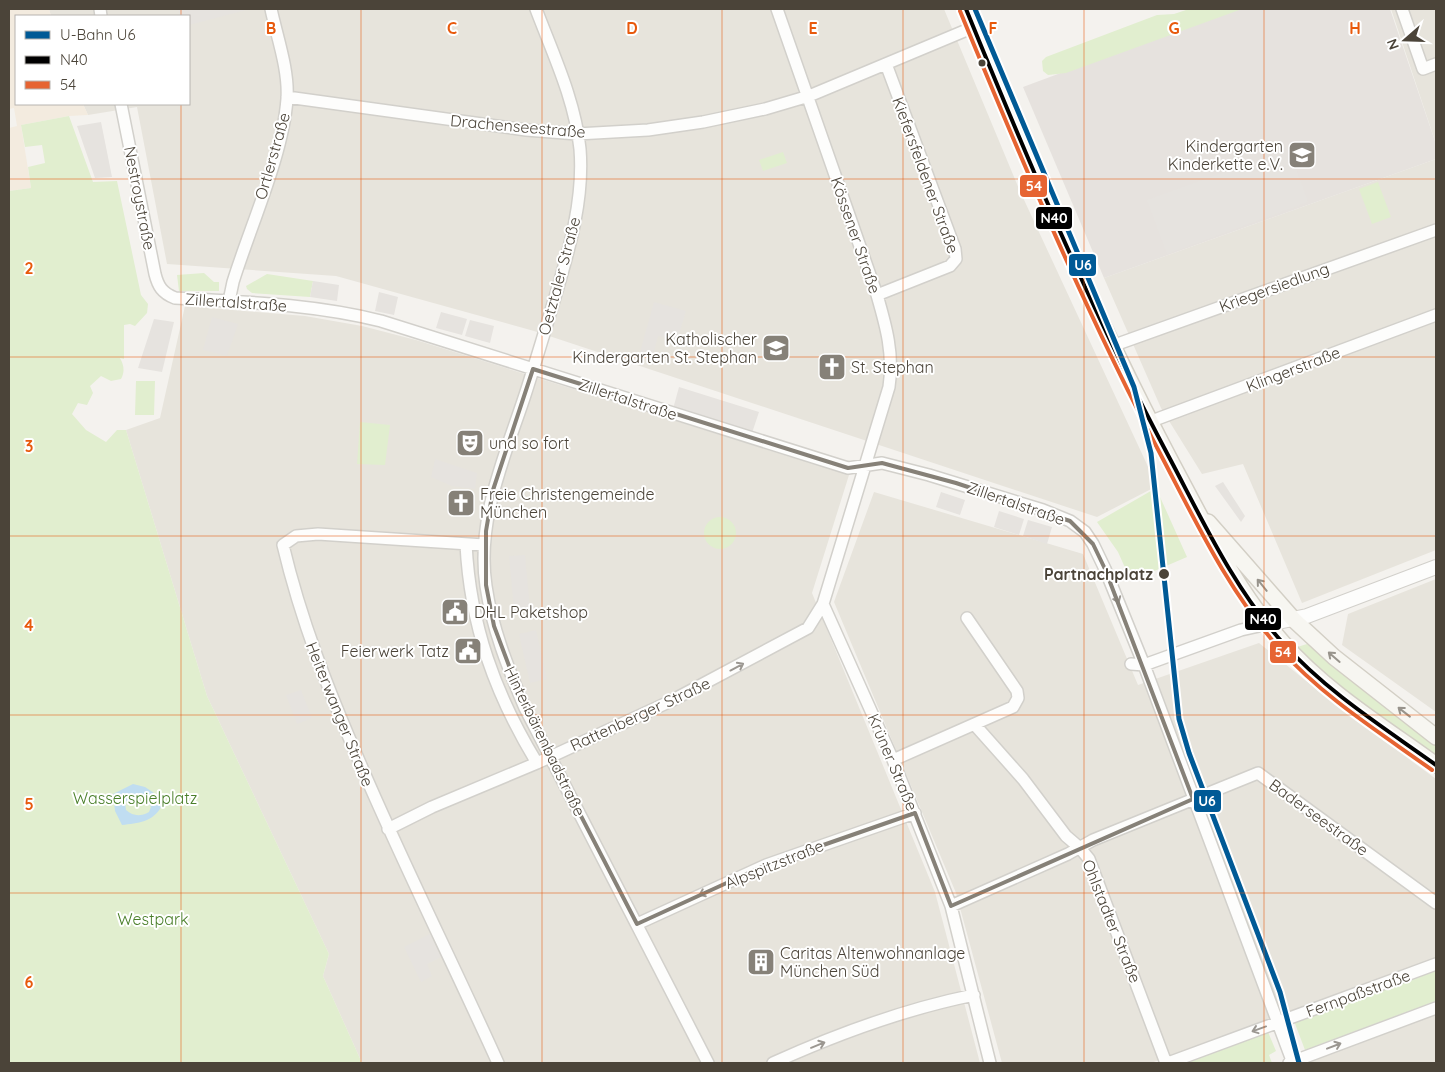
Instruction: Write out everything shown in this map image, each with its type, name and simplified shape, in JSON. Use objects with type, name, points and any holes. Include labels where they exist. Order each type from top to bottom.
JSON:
[{"type":"main road","points":[[966,9],[1112,346],[1149,422],[1215,547],[1282,643],[1302,664],[1372,719],[1436,765]]},
{"type":"main road","points":[[1194,506],[1294,620],[1334,658],[1436,737]]},
{"type":"street","name":"Ortlerstraße","points":[[228,301],[232,282],[283,126],[287,97],[280,50],[271,9]]},
{"type":"street","name":"Oetztaler Straße","points":[[533,369],[570,248],[579,189],[580,150],[572,108],[536,9]]},
{"type":"street","name":"Kössener Straße","points":[[777,9],[809,96],[877,295],[887,330],[892,365],[889,387],[865,466]]},
{"type":"street","points":[[1402,9],[1423,69],[1436,64]]},
{"type":"street","name":"Drachenseestraße","points":[[287,97],[526,130],[577,134],[648,130],[703,122],[765,109],[809,96],[974,28]]},
{"type":"street","name":"Kiefersfeldener Straße","points":[[877,295],[950,266],[956,259],[955,249],[886,64]]},
{"type":"street","name":"Nestroystraße","points":[[121,105],[155,274],[163,292]]},
{"type":"street","name":"Kriegersiedlung","points":[[1112,346],[1436,230]]},
{"type":"street","name":"Zillertalstraße","points":[[163,292],[175,298],[228,301],[353,314],[447,340],[848,468],[882,463],[956,482],[1070,521],[1085,532],[1093,544],[1144,664]]},
{"type":"street","name":"Klingerstraße","points":[[1149,422],[1436,315]]},
{"type":"street","name":"Hinterbärenbadstraße","points":[[533,369],[493,490],[484,545],[486,584],[505,662],[525,708],[708,1063]]},
{"type":"street","points":[[823,604],[865,466]]},
{"type":"street","name":"Heiterwanger Straße","points":[[484,545],[424,539],[318,534],[296,536],[282,545],[292,587],[322,675],[388,829],[498,1063]]},
{"type":"street","name":"Hinterbärenbadstraße","points":[[466,544],[467,573],[474,615],[490,671],[537,763]]},
{"type":"street","points":[[1131,664],[1144,664],[1241,630],[1294,620],[1436,567]]},
{"type":"street","name":"Rattenberger Straße","points":[[388,829],[432,807],[537,763],[671,701],[808,628],[823,604]]},
{"type":"street","name":"Krüner Straße","points":[[823,604],[893,760],[951,906],[990,1063]]},
{"type":"street","points":[[893,760],[975,726],[1013,707],[1016,703],[1017,691],[966,618]]},
{"type":"street","points":[[1144,664],[1193,799],[1279,1022],[1291,1063],[1436,1008]]},
{"type":"street","name":"Ohlstadter Straße","points":[[975,726],[1023,779],[1066,836],[1080,848],[1096,872],[1167,1063]]},
{"type":"street","name":"Baderseestraße","points":[[1193,799],[1258,773],[1436,903]]},
{"type":"street","points":[[951,906],[1080,848],[1093,840],[1193,799]]},
{"type":"street","name":"Alpspitzstraße","points":[[637,924],[766,865],[914,813]]},
{"type":"street","name":"Fernpaßstraße","points":[[1167,1063],[1436,964]]},
{"type":"street","points":[[773,1063],[860,1028],[950,1000],[974,995]]},
{"type":"highlighted area","points":[[533,369],[848,468],[882,463],[956,483],[1070,521],[1093,544],[1105,569],[1193,799],[951,906],[915,813],[766,865],[637,924],[525,708],[494,626],[486,585],[486,531],[493,490]]},
{"type":"shaded area","points":[[9,9],[49,9],[51,15],[15,15],[15,105],[83,105],[88,115],[69,116],[21,125],[31,188],[9,191],[9,128],[17,126],[14,108],[9,109]]},
{"type":"shaded area","points":[[49,9],[944,9],[1019,189],[1157,486],[1097,517],[534,331],[336,276],[167,264],[137,107],[88,115],[83,105],[190,105],[190,15],[51,15]]},
{"type":"shaded area","points":[[178,9],[250,9],[190,25],[190,15],[180,15]]},
{"type":"shaded area","points":[[1233,9],[1390,9],[1436,144],[1436,159],[1104,278],[1023,87]]},
{"type":"shaded area","points":[[1391,9],[1436,9],[1436,144]]},
{"type":"shaded area","points":[[101,122],[112,177],[95,178],[77,126]]},
{"type":"shaded area","points":[[1289,149],[1308,202],[1167,254],[1147,200]]},
{"type":"shaded area","points":[[1436,159],[1436,550],[1302,603],[1243,464],[1202,474],[1161,408],[1104,278]]},
{"type":"shaded area","points":[[313,281],[339,285],[337,301],[310,297]]},
{"type":"shaded area","points":[[379,292],[398,297],[394,315],[375,311]]},
{"type":"shaded area","points":[[654,302],[686,311],[677,341],[658,336],[653,356],[640,352]]},
{"type":"shaded area","points":[[185,306],[305,316],[362,326],[416,340],[849,475],[812,593],[935,892],[980,1063],[362,1063],[323,976],[329,954],[207,696],[126,430],[160,418]]},
{"type":"shaded area","points":[[441,312],[467,319],[462,335],[436,328]]},
{"type":"shaded area","points":[[212,317],[238,324],[227,356],[203,350]]},
{"type":"shaded area","points":[[154,319],[174,322],[162,372],[138,368]]},
{"type":"shaded area","points":[[470,320],[494,326],[490,343],[465,336]]},
{"type":"shaded area","points":[[679,387],[759,412],[752,433],[673,409]]},
{"type":"shaded area","points":[[435,459],[477,473],[475,489],[452,486],[431,477]]},
{"type":"shaded area","points":[[1223,482],[1245,516],[1241,522],[1215,486]]},
{"type":"shaded area","points":[[874,492],[1083,554],[1138,685],[1259,643],[1341,709],[1436,779],[1436,958],[1151,1063],[1002,1063],[956,893],[834,602]]},
{"type":"shaded area","points":[[941,492],[965,500],[960,515],[936,507]]},
{"type":"shaded area","points":[[999,511],[1024,519],[1019,535],[994,527]]},
{"type":"shaded area","points":[[1028,520],[1052,527],[1047,544],[1023,536]]},
{"type":"shaded area","points":[[525,555],[530,609],[514,610],[509,556]]},
{"type":"shaded area","points":[[1436,579],[1436,712],[1342,645],[1348,614]]},
{"type":"shaded area","points":[[536,630],[547,679],[530,683],[519,634]]},
{"type":"shaded area","points":[[301,690],[312,718],[297,724],[286,695]]},
{"type":"shaded area","points":[[430,934],[441,957],[427,964],[432,976],[421,982],[404,947]]},
{"type":"shaded area","points":[[1436,1013],[1436,1063],[1301,1063]]},
{"type":"green space","points":[[1189,9],[1242,9],[1066,73],[1048,75],[1043,71],[1042,61],[1046,57],[1157,15],[1174,14]]},
{"type":"green space","points":[[69,116],[93,182],[117,181],[141,295],[148,304],[147,313],[135,326],[130,324],[124,325],[124,359],[120,358],[124,368],[121,379],[111,381],[101,376],[90,386],[93,393],[87,405],[78,403],[72,414],[86,430],[106,442],[117,430],[126,430],[207,696],[329,954],[323,976],[362,1063],[9,1063],[9,191],[31,188],[28,167],[45,163],[42,145],[25,147],[21,125]]},
{"type":"green space","points":[[783,152],[787,163],[763,171],[759,160]]},
{"type":"green space","points":[[1378,182],[1391,217],[1372,224],[1359,189]]},
{"type":"green space","points":[[204,273],[214,282],[219,282],[219,291],[179,291],[177,275]]},
{"type":"green space","points":[[267,274],[313,281],[310,297],[252,293],[247,289],[246,286]]},
{"type":"green space","points":[[136,381],[155,381],[154,415],[135,415]]},
{"type":"green space","points":[[360,422],[390,425],[385,465],[357,464]]},
{"type":"green space","points":[[1156,488],[1187,557],[1131,581],[1118,552],[1097,522]]},
{"type":"green space","points":[[720,517],[726,518],[731,522],[735,527],[735,539],[731,544],[726,548],[720,549],[714,548],[709,544],[705,539],[704,533],[705,527],[709,522],[714,518]]},
{"type":"green space","points":[[1307,644],[1364,691],[1436,744],[1436,758],[1358,703],[1294,648]]},
{"type":"green space","points":[[1436,969],[1436,1001],[1305,1050],[1294,1021]]},
{"type":"green space","points":[[1268,1032],[1276,1051],[1269,1055],[1272,1063],[1184,1063]]},
{"type":"water","points":[[133,784],[145,787],[157,795],[161,807],[149,819],[122,825],[115,811],[113,794]],"holes":[[[140,797],[146,799],[151,807],[149,812],[137,815],[131,814],[126,810],[125,802]]]},
{"type":"metro line","name":"U6","points":[[975,9],[1134,387],[1151,453],[1179,719],[1189,753],[1280,992],[1299,1063]]},
{"type":"transit line","name":"N40","points":[[966,9],[1013,123],[1087,292],[1194,505],[1234,577],[1265,622],[1300,661],[1356,708],[1436,765]]},
{"type":"transit line","name":"54","points":[[960,11],[1032,182],[1108,351],[1189,510],[1230,582],[1261,627],[1296,666],[1352,713],[1432,770]]},
{"type":"place","name":"Kindergarten Kinderkette e.V.","points":[[1302,155]]},
{"type":"place","name":"Katholischer Kindergarten St. Stephan","points":[[776,348]]},
{"type":"place","name":"St. Stephan","points":[[832,367]]},
{"type":"place","name":"und so fort","points":[[470,443]]},
{"type":"place","name":"Freie Christengemeinde München","points":[[461,503]]},
{"type":"place","name":"Partnachplatz","points":[[1164,574]]},
{"type":"place","name":"DHL Paketshop","points":[[455,612]]},
{"type":"place","name":"Feierwerk Tatz","points":[[468,651]]},
{"type":"place","name":"Caritas Altenwohnanlage München Süd","points":[[761,962]]},
{"type":"park label","name":"Wasserspielplatz","points":[[135,798]]},
{"type":"park label","name":"Westpark","points":[[153,919]]}]
